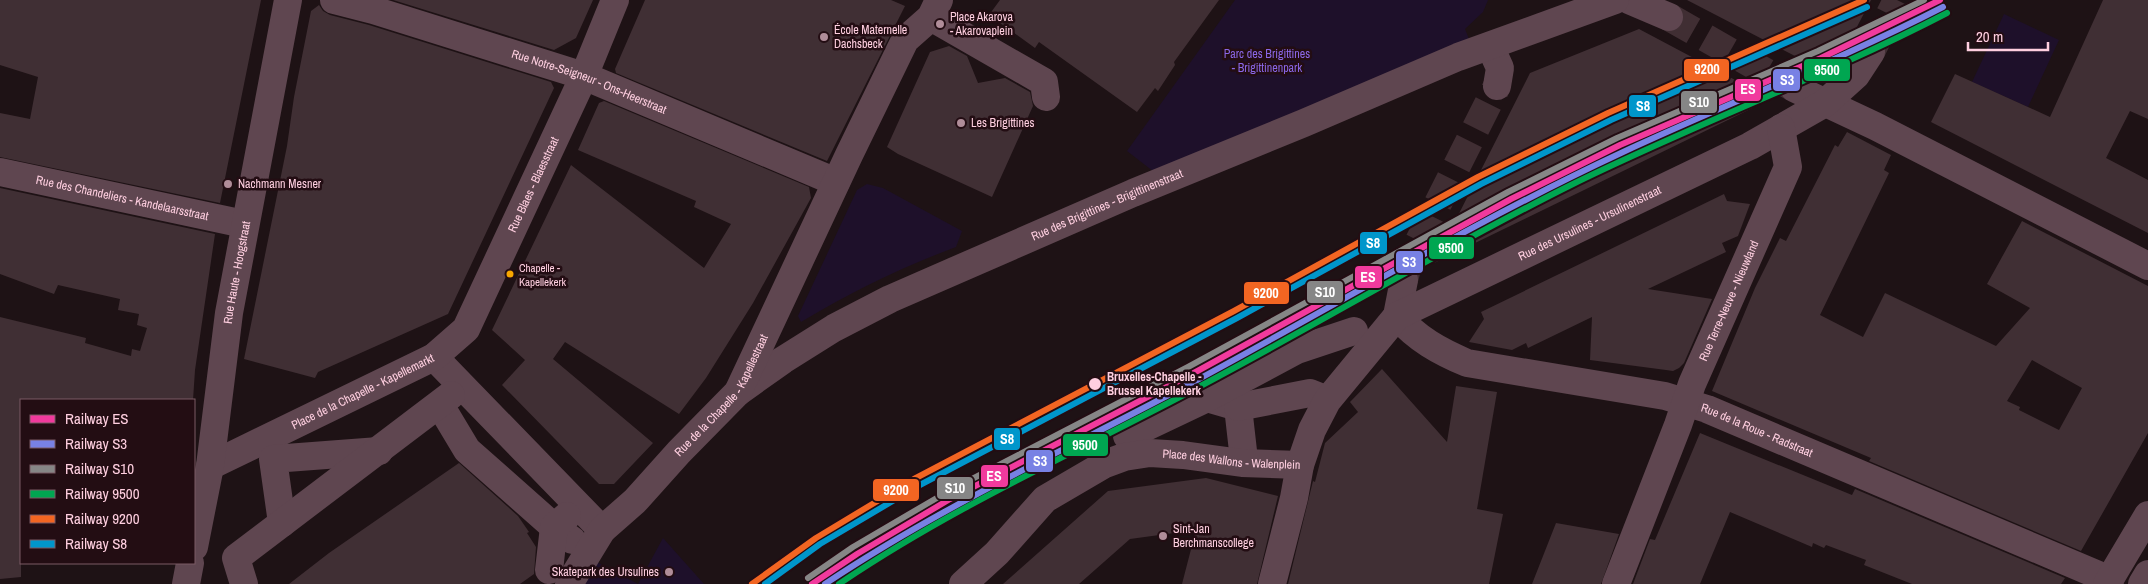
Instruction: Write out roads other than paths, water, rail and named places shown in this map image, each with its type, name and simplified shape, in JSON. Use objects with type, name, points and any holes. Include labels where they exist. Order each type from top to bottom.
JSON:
[{"type":"street","name":"Rue Haute - Hoogstraat","points":[[195,542],[210,466],[229,313],[244,224],[288,0]]},
{"type":"street","name":"Rue Notre-Seigneur - Ons-Heerstraat","points":[[334,0],[373,10],[584,76],[836,182]]},
{"type":"street","name":"Rue Blaes - Blaesstraat","points":[[434,357],[466,329],[584,76],[615,0]]},
{"type":"street","name":"Rue des Brigittines - Brigittinenstraat","points":[[738,392],[783,360],[834,328],[890,299],[1133,193],[1458,57],[1490,46],[1552,10],[1615,0]]},
{"type":"street","points":[[1629,0],[1669,17]]},
{"type":"street","points":[[935,8],[1044,82],[1046,96]]},
{"type":"street","name":"Rue de la Chapelle - Kapellestraat","points":[[559,577],[602,530],[635,501],[679,452],[738,392],[905,40],[935,8]]},
{"type":"street","points":[[1490,46],[1500,68],[1497,86]]},
{"type":"street","points":[[1781,128],[1826,103],[1856,75],[1871,52]]},
{"type":"street","points":[[1794,88],[1875,126],[2148,266]]},
{"type":"street","name":"Rue des Ursulines - Ursulinenstraat","points":[[1397,316],[1750,146],[1781,128]]},
{"type":"street","name":"Rue Terre-Neuve - Nieuwland","points":[[1616,584],[1692,384],[1788,167],[1781,128]]},
{"type":"street","name":"Rue des Chandeliers - Kandelaarsstraat","points":[[0,172],[244,224]]},
{"type":"street","points":[[1397,316],[1404,280]]},
{"type":"street","name":"Rue de la Roue - Radstraat","points":[[1397,316],[1412,333],[1437,350],[1467,363],[1666,396],[1686,402],[1725,417],[2108,582]]},
{"type":"street","name":"Place des Wallons - Walenplein","points":[[963,584],[997,554],[1045,499],[1105,464],[1124,457],[1150,453],[1183,455],[1242,463],[1300,465],[1312,430],[1327,401],[1397,316]]},
{"type":"street","points":[[1127,436],[1202,393],[1297,350],[1354,330]]},
{"type":"street","name":"Place de la Chapelle - Kapellemarkt","points":[[210,466],[434,357],[602,530]]},
{"type":"street","points":[[1202,393],[1238,407],[1310,393],[1320,397]]},
{"type":"street","points":[[244,584],[236,558],[446,400],[467,450],[566,527],[559,577]]},
{"type":"street","points":[[1238,407],[1243,450]]},
{"type":"street","points":[[282,523],[272,459],[379,451]]},
{"type":"street","points":[[1272,584],[1294,498],[1300,465]]},
{"type":"street","points":[[2108,582],[2148,515]]},
{"type":"street","points":[[186,584],[190,564]]},
{"type":"street","points":[[2142,584],[2148,574]]},
{"type":"tunnel","points":[[1871,52],[1897,0]]},
{"type":"tunnel","points":[[1669,17],[1794,88]]},
{"type":"tunnel","points":[[1404,280],[1409,261],[1497,86]]},
{"type":"rail line","name":"9200","points":[[752,584],[816,538],[914,479],[1234,311],[1478,177],[1608,113],[1864,0]]},
{"type":"rail line","name":"S10","points":[[808,578],[853,547],[947,492],[1188,367],[1508,192],[1617,138],[1818,51],[1924,0]]},
{"type":"rail line","name":"ES","points":[[812,584],[857,554],[950,499],[1192,374],[1511,199],[1620,145],[1821,58],[1940,0]]},
{"type":"rail line","name":"S8","points":[[765,584],[820,544],[918,486],[1237,318],[1481,184],[1611,120],[1867,7]]},
{"type":"rail line","name":"S3","points":[[825,584],[915,528],[962,502],[1197,380],[1513,206],[1621,153],[1863,46],[1943,7]]},
{"type":"rail line","name":"9500","points":[[839,584],[920,533],[1004,487],[1224,374],[1421,264],[1571,185],[1664,141],[1854,58],[1947,13]]},
{"type":"place","name":"Place Akarova - Akarovaplein","points":[[940,24]]},
{"type":"place","name":"École Maternelle Dachsbeck","points":[[824,37]]},
{"type":"place","name":"Les Brigittines","points":[[961,123]]},
{"type":"place","name":"Nachmann Mesner","points":[[228,184]]},
{"type":"place","name":"Chapelle - Kapellekerk","points":[[510,274]]},
{"type":"place","name":"Bruxelles-Chapelle - Brussel Kapellekerk","points":[[1095,384]]},
{"type":"place","name":"Sint-Jan Berchmanscollege","points":[[1163,536]]},
{"type":"place","name":"Skatepark des Ursulines","points":[[669,572]]},
{"type":"park label","name":"Parc des Brigittines - Brigittinenpark","points":[[1267,61]]}]
